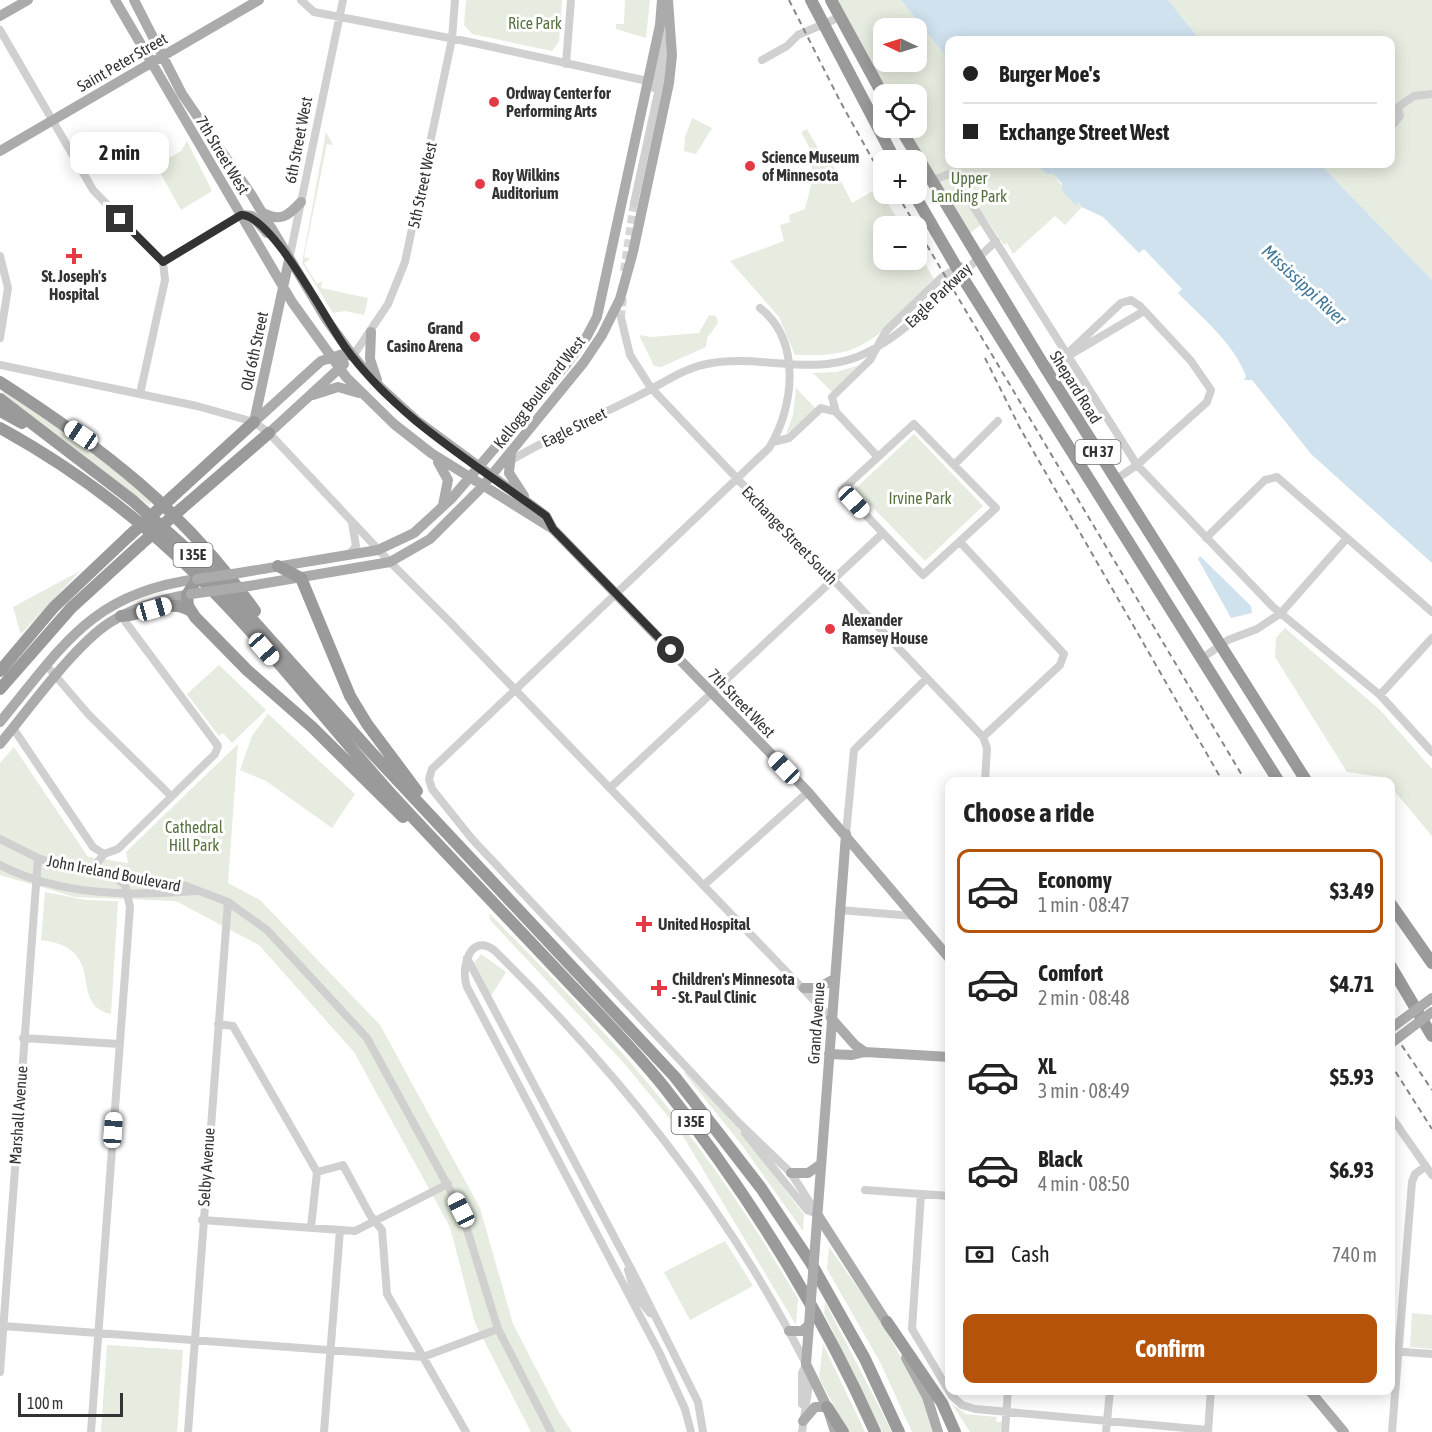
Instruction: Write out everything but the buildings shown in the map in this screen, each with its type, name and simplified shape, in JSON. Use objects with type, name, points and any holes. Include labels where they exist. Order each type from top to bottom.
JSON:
[{"type":"highway","points":[[811,0],[890,150]]},
{"type":"highway","points":[[831,0],[877,84]]},
{"type":"highway","name":"Shepard Road","points":[[906,138],[977,258],[1115,480],[1304,777]]},
{"type":"highway","name":"CH 37","points":[[920,204],[959,271],[1276,777]]},
{"type":"highway","points":[[0,382],[81,435],[155,495],[223,568],[291,660]]},
{"type":"highway","points":[[0,399],[83,463]]},
{"type":"highway","name":"I 35E","points":[[0,411],[83,463],[132,500],[187,549],[431,815],[644,1042],[734,1150],[811,1263],[865,1359],[899,1432]]},
{"type":"highway","points":[[0,670],[60,601],[254,422]]},
{"type":"highway","name":"I 35E","points":[[0,428],[51,458],[139,523],[204,582],[447,855],[626,1043],[692,1124],[746,1199],[796,1277],[834,1346],[875,1432]]},
{"type":"highway","points":[[0,689],[66,613],[269,433]]},
{"type":"highway","points":[[0,434],[51,458]]},
{"type":"highway","points":[[278,566],[301,578],[350,696],[367,724],[419,793],[431,815]]},
{"type":"highway","points":[[191,610],[189,593],[197,579]]},
{"type":"highway","points":[[121,616],[136,615],[169,604],[178,604],[191,610],[247,670],[312,727],[396,812],[447,855]]},
{"type":"highway","points":[[1395,910],[1432,963]]},
{"type":"highway","points":[[1395,973],[1432,1036]]},
{"type":"highway","points":[[887,1322],[942,1403],[955,1432]]},
{"type":"highway","points":[[827,1407],[843,1432]]},
{"type":"main road","points":[[0,16],[28,0]]},
{"type":"main road","name":"7th Street West","points":[[115,0],[283,287],[339,369],[394,424],[431,453],[482,487],[553,529],[808,792],[945,953]]},
{"type":"main road","name":"7th Street West","points":[[134,0],[187,102],[263,213],[289,260],[353,356],[381,388],[416,420],[478,466],[494,472],[546,516],[553,529]]},
{"type":"main road","name":"Saint Peter Street","points":[[0,151],[259,0]]},
{"type":"main road","name":"Kellogg Boulevard West","points":[[47,666],[74,634],[108,607],[134,593],[178,582],[378,550],[414,533],[442,509],[576,353],[597,317],[654,82],[662,0]]},
{"type":"main road","name":"Kellogg Boulevard West","points":[[0,744],[94,635],[121,616],[163,599],[189,593],[301,578],[390,562],[430,539],[510,456],[584,362],[602,335],[620,299],[633,252],[667,93],[672,55],[669,0]]},
{"type":"main road","points":[[263,213],[273,218],[282,218],[290,214],[301,202]]},
{"type":"main road","points":[[241,215],[252,216],[259,221],[283,247]]},
{"type":"main road","name":"6th Street West","points":[[283,287],[289,260]]},
{"type":"main road","name":"Old 6th Street","points":[[254,422],[283,287]]},
{"type":"main road","points":[[371,332],[370,359],[381,388]]},
{"type":"main road","points":[[254,422],[321,362],[343,354],[353,356]]},
{"type":"main road","points":[[269,433],[353,356]]},
{"type":"main road","points":[[310,396],[338,387],[365,396]]},
{"type":"main road","points":[[431,453],[443,468],[448,480],[442,509]]},
{"type":"main road","points":[[510,456],[509,473],[527,501]]},
{"type":"main road","points":[[0,722],[47,666]]},
{"type":"main road","name":"Grand Avenue","points":[[806,1364],[846,834]]},
{"type":"main road","points":[[804,988],[818,988],[834,979]]},
{"type":"main road","points":[[1395,1025],[1432,998]]},
{"type":"main road","points":[[1395,1040],[1432,1012]]},
{"type":"main road","points":[[831,1018],[855,1045],[865,1052]]},
{"type":"main road","points":[[829,1054],[852,1055],[865,1052],[945,1057]]},
{"type":"main road","points":[[791,1173],[808,1173],[820,1164]]},
{"type":"main road","points":[[817,1214],[887,1322],[927,1397],[938,1432]]},
{"type":"main road","points":[[815,1247],[820,1242],[830,1244],[854,1272]]},
{"type":"main road","points":[[789,1331],[798,1332],[809,1325]]},
{"type":"main road","points":[[806,1364],[827,1407],[835,1432]]},
{"type":"main road","points":[[1313,1395],[1344,1432]]},
{"type":"main road","points":[[802,1427],[815,1407],[827,1407]]},
{"type":"street","points":[[301,0],[312,11],[654,82]]},
{"type":"street","name":"6th Street West","points":[[289,260],[343,0]]},
{"type":"street","name":"5th Street West","points":[[353,356],[388,304],[405,262],[452,39],[455,0]]},
{"type":"street","points":[[566,64],[571,0]]},
{"type":"street","points":[[762,60],[787,46],[798,35],[840,17]]},
{"type":"street","points":[[634,203],[654,97],[654,82],[671,27]]},
{"type":"street","points":[[0,30],[93,190],[163,262],[165,280],[140,394]]},
{"type":"street","points":[[1395,106],[1414,96],[1432,94]]},
{"type":"street","points":[[1395,108],[1400,116],[1395,122]]},
{"type":"street","points":[[931,181],[945,174],[953,176],[1137,465],[1281,613],[1380,695],[1432,752]]},
{"type":"street","points":[[163,262],[241,215]]},
{"type":"street","name":"Eagle Parkway","points":[[651,388],[684,370],[710,363],[731,360],[818,364],[845,360],[876,347],[886,331],[996,241]]},
{"type":"street","points":[[0,256],[8,288],[0,339]]},
{"type":"street","points":[[1066,355],[1121,303],[1135,302],[1191,361],[1208,384],[1211,396],[1137,465],[1115,480]]},
{"type":"street","points":[[760,308],[770,316],[780,330],[790,363],[787,405],[773,442],[764,455],[432,769],[429,779],[432,789],[472,839],[738,1122],[791,1173],[817,1214]]},
{"type":"street","points":[[1046,369],[1144,310]]},
{"type":"street","name":"Exchange Street South","points":[[621,318],[630,355],[651,388],[983,737]]},
{"type":"street","points":[[876,347],[870,360],[832,398],[836,412],[878,457]]},
{"type":"street","points":[[0,365],[140,394],[254,422],[269,433],[352,523],[831,1018]]},
{"type":"street","name":"Eagle Street","points":[[510,456],[651,388]]},
{"type":"street","points":[[773,442],[789,438],[821,408],[836,412]]},
{"type":"street","points":[[954,465],[998,421]]},
{"type":"street","points":[[914,424],[954,465],[996,508],[923,575],[843,490],[914,424]]},
{"type":"street","points":[[1206,538],[1266,480],[1277,477],[1432,612]]},
{"type":"street","points":[[348,556],[356,546],[352,523]]},
{"type":"street","points":[[610,788],[883,533]]},
{"type":"street","points":[[1201,659],[1219,646],[1257,629],[1281,613],[1347,538]]},
{"type":"street","points":[[960,542],[1064,654],[1060,665],[983,737],[987,748],[985,777]]},
{"type":"street","points":[[91,871],[104,854],[118,849],[215,754],[218,746],[121,616]]},
{"type":"street","points":[[1380,695],[1432,638]]},
{"type":"street","points":[[47,666],[89,715],[171,796]]},
{"type":"street","points":[[846,834],[854,750],[927,678]]},
{"type":"street","points":[[13,728],[93,847],[104,854]]},
{"type":"street","points":[[704,885],[808,792]]},
{"type":"street","name":"John Ireland Boulevard","points":[[0,839],[38,858],[91,871],[186,885],[228,902],[267,930],[367,1038],[448,1184],[465,1220],[498,1329],[551,1432]]},
{"type":"street","name":"Marshall Avenue","points":[[0,1372],[38,858]]},
{"type":"street","name":"John Ireland Boulevard","points":[[0,865],[35,880],[87,892],[197,891]]},
{"type":"street","points":[[91,1432],[130,908],[128,892],[124,885],[110,874]]},
{"type":"street","name":"Selby Avenue","points":[[188,1432],[202,1220],[228,902]]},
{"type":"street","points":[[839,910],[914,916]]},
{"type":"street","points":[[691,1432],[686,1409],[632,1295],[466,987],[463,972],[467,958],[477,946],[490,947],[501,957],[598,1058],[633,1099],[733,1234],[806,1364],[809,1384],[802,1427]]},
{"type":"street","points":[[467,958],[627,1261],[698,1402],[703,1432]]},
{"type":"street","points":[[218,1024],[233,1026],[237,1032],[316,1172],[311,1227]]},
{"type":"street","points":[[23,1038],[119,1044]]},
{"type":"street","points":[[738,1122],[807,1210],[817,1214]]},
{"type":"street","points":[[1395,1122],[1432,1175]]},
{"type":"street","points":[[316,1172],[343,1165],[375,1222],[382,1230],[387,1294],[466,1432]]},
{"type":"street","points":[[1395,1343],[1412,1182],[1415,1174],[1426,1166]]},
{"type":"street","points":[[202,1220],[355,1231],[448,1184]]},
{"type":"street","points":[[865,1190],[945,1196]]},
{"type":"street","points":[[921,1194],[912,1329],[945,1383]]},
{"type":"street","points":[[324,1432],[340,1230]]},
{"type":"street","points":[[627,1261],[632,1295],[655,1317]]},
{"type":"street","points":[[3,1326],[423,1357],[498,1329]]},
{"type":"street","points":[[1395,1352],[1432,1354]]},
{"type":"street","points":[[953,1395],[957,1402],[975,1409],[1208,1431],[1211,1395]]},
{"type":"street","points":[[1005,1432],[1008,1395]]},
{"type":"street","points":[[1106,1432],[1110,1395]]},
{"type":"street","points":[[1392,1432],[1393,1395]]},
{"type":"green space","name":"Rice Park","points":[[466,0],[562,0],[559,42],[552,51],[472,34],[464,25]]},
{"type":"green space","points":[[625,0],[650,0],[646,38],[616,29],[616,24],[624,24]]},
{"type":"green space","name":"Upper Landing Park","points":[[837,0],[901,0],[915,18],[873,18],[873,66]]},
{"type":"green space","points":[[1168,0],[1432,0],[1432,280],[1324,168],[1395,168],[1395,36],[1197,36]]},
{"type":"green space","name":"Upper Landing Park","points":[[927,32],[945,55],[945,168],[1040,168],[1046,174],[1053,174],[1076,205],[1079,202],[1083,206],[1065,225],[1055,216],[1013,254],[1007,243],[1004,245],[987,220],[969,234],[927,163],[927,150],[919,150],[912,138],[927,138],[927,84],[883,84],[876,72],[927,72]]},
{"type":"green space","points":[[692,118],[712,128],[696,154],[684,151],[685,137]]},
{"type":"green space","points":[[807,129],[826,162],[833,165],[852,203],[873,191],[873,204],[888,204],[896,216],[873,216],[873,270],[927,270],[927,267],[934,279],[874,338],[843,352],[795,355],[779,317],[730,261],[784,241],[780,225],[790,222],[789,215],[805,209],[812,181],[812,164],[820,167],[801,132]]},
{"type":"green space","points":[[326,132],[333,145],[327,144],[304,257],[310,259],[304,263],[317,284],[322,281],[321,288],[368,298],[364,315],[345,311],[333,313],[302,263]]},
{"type":"green space","points":[[187,141],[212,191],[181,210],[156,165],[181,151]]},
{"type":"green space","points":[[709,315],[716,316],[718,323],[707,338],[706,347],[661,367],[654,366],[639,335],[652,337],[699,333]]},
{"type":"green space","points":[[860,365],[833,393],[813,373],[836,372]]},
{"type":"green space","points":[[796,388],[816,409],[786,434],[793,415]]},
{"type":"green space","points":[[3,390],[27,403],[154,500],[149,505],[2,397]]},
{"type":"green space","name":"Irvine Park","points":[[914,434],[983,506],[925,561],[855,489]]},
{"type":"green space","points":[[80,571],[22,633],[20,632],[13,607]]},
{"type":"green space","points":[[1285,628],[1380,710],[1432,769],[1432,836],[1395,792],[1395,777],[1347,772],[1275,657],[1276,638]]},
{"type":"green space","points":[[219,665],[266,710],[232,743],[223,733],[219,736],[187,694]]},
{"type":"green space","points":[[268,714],[355,794],[332,828],[266,781],[240,770],[252,736]]},
{"type":"green space","name":"Cathedral Hill Park","points":[[238,744],[228,883],[260,900],[380,1025],[480,1208],[513,1324],[558,1411],[572,1432],[531,1432],[475,1323],[450,1227],[354,1052],[259,945],[176,901],[75,897],[0,875],[0,763],[14,747],[88,857],[128,863],[126,852]]},
{"type":"green space","points":[[45,892],[86,900],[118,901],[111,1014],[98,1008],[91,999],[82,964],[75,954],[62,945],[41,940]]},
{"type":"green space","points":[[489,913],[616,1046],[694,1141],[747,1216],[798,1299],[796,1325],[680,1131],[622,1061],[490,920]]},
{"type":"green space","points":[[481,954],[506,972],[491,996],[474,963]]},
{"type":"green space","points":[[687,1070],[742,1132],[804,1215],[803,1231],[741,1144],[684,1073]]},
{"type":"green space","points":[[725,1241],[753,1286],[690,1320],[664,1272]]},
{"type":"green space","points":[[829,1247],[877,1315],[923,1396],[935,1432],[912,1432],[880,1362],[827,1269]]},
{"type":"green space","points":[[825,1302],[892,1432],[882,1432],[824,1313]]},
{"type":"green space","points":[[1412,1313],[1432,1315],[1432,1349],[1410,1347]]},
{"type":"green space","points":[[823,1344],[865,1432],[848,1432],[819,1378]]},
{"type":"green space","points":[[107,1345],[183,1350],[177,1432],[101,1432]]},
{"type":"green space","points":[[952,1404],[966,1414],[997,1417],[996,1422],[1003,1422],[1000,1432],[970,1432]]},
{"type":"water","points":[[901,0],[1168,0],[1197,36],[945,36],[945,55],[927,32],[927,18],[915,18]]},
{"type":"water","name":"Mississippi River","points":[[1040,168],[1324,168],[1432,280],[1432,563],[1311,454],[1252,380],[1244,380],[1246,376],[1225,341],[1178,293],[1182,289],[1144,249],[1139,253],[1103,217],[1082,207],[1079,202],[1076,205],[1062,191],[1062,184],[1053,174],[1046,174]]},
{"type":"water","points":[[1200,556],[1251,606],[1252,613],[1231,618],[1198,559]]},
{"type":"tunnel","points":[[624,271],[634,203]]},
{"type":"tunnel","points":[[621,318],[623,296]]},
{"type":"railway","points":[[789,0],[873,160]]},
{"type":"railway","points":[[903,204],[910,216]]},
{"type":"railway","points":[[927,246],[1243,777]]},
{"type":"railway","points":[[985,358],[1020,428],[1220,777]]},
{"type":"railway","points":[[1395,1035],[1432,1090]]},
{"type":"railway","points":[[1395,1071],[1432,1129]]},
{"type":"place","name":"Ordway Center for Performing Arts","points":[[494,102]]},
{"type":"place","name":"Science Museum of Minnesota","points":[[750,166]]},
{"type":"place","name":"Roy Wilkins Auditorium","points":[[480,184]]},
{"type":"place","name":"St. Joseph's Hospital","points":[[74,256]]},
{"type":"place","name":"Grand Casino Arena","points":[[475,337]]},
{"type":"place","name":"Alexander Ramsey House","points":[[830,629]]},
{"type":"place","name":"United Hospital","points":[[644,924]]},
{"type":"place","name":"Children's Minnesota - St. Paul Clinic","points":[[659,988]]},
{"type":"route","points":[[120,219],[163,262],[186,246],[241,215],[247,214],[259,221],[283,247],[347,350],[381,388],[416,420],[546,516],[553,529],[671,650]]}]
